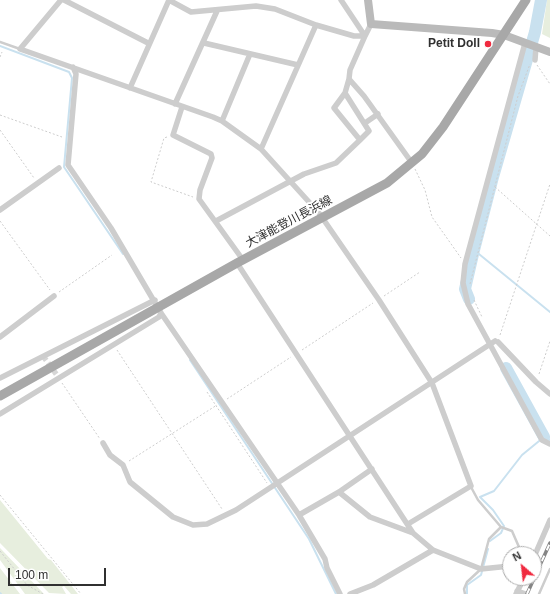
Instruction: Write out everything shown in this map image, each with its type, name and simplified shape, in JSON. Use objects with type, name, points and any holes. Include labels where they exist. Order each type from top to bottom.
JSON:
[{"type":"main road","name":"大津能登川長浜線","points":[[0,396],[240,261],[387,183],[412,163],[443,127],[526,0]]},
{"type":"street","points":[[148,43],[62,0],[20,49],[222,121],[261,149],[322,217],[379,300],[432,383],[471,486],[408,524]]},
{"type":"street","points":[[130,88],[148,43],[169,0],[191,12],[216,11],[229,7],[256,6],[275,9],[316,25],[354,36],[365,36]]},
{"type":"street","points":[[341,0],[365,36]]},
{"type":"street","points":[[360,140],[334,108],[345,94],[350,70],[371,24],[368,0]]},
{"type":"street","points":[[176,104],[204,43],[216,11]]},
{"type":"street","points":[[371,24],[490,32],[504,35],[550,52]]},
{"type":"street","points":[[261,149],[316,25]]},
{"type":"street","points":[[204,43],[298,65]]},
{"type":"street","points":[[525,43],[465,264],[463,283],[468,304],[489,345],[542,440],[550,444]]},
{"type":"street","points":[[535,60],[536,47]]},
{"type":"street","points":[[222,121],[250,54]]},
{"type":"street","points":[[73,67],[76,74],[68,166],[111,228],[158,307],[223,401],[274,486],[299,515],[325,559],[327,568],[340,594]]},
{"type":"street","points":[[349,79],[378,114],[412,163]]},
{"type":"street","points":[[216,221],[290,181],[336,163],[360,140],[369,131],[345,94]]},
{"type":"street","points":[[182,107],[173,136],[211,154],[212,158],[200,190],[199,199],[216,221],[297,353],[413,533]]},
{"type":"street","points":[[365,123],[378,114]]},
{"type":"street","points":[[0,210],[59,168]]},
{"type":"street","points":[[0,337],[54,296]]},
{"type":"street","points":[[0,414],[160,317],[158,307]]},
{"type":"street","points":[[0,378],[158,307]]},
{"type":"street","points":[[103,444],[110,455],[123,465],[130,482],[173,517],[193,525],[207,524],[226,516],[274,486],[496,341],[536,382],[550,394]]},
{"type":"street","points":[[299,515],[339,492],[372,469]]},
{"type":"street","points":[[339,492],[370,517],[413,533],[433,550],[482,569],[502,567]]},
{"type":"street","points":[[539,546],[550,520]]},
{"type":"street","points":[[350,594],[373,585],[433,550]]},
{"type":"street","points":[[516,593],[526,594]]},
{"type":"lane","points":[[0,42],[20,49]]},
{"type":"lane","points":[[471,486],[478,500],[503,527],[512,531],[519,546]]},
{"type":"lane","points":[[465,594],[464,589],[467,582],[482,569],[488,539],[503,527]]},
{"type":"lane","points":[[539,594],[550,569]]},
{"type":"path","points":[[0,57],[2,52]]},
{"type":"path","points":[[469,290],[518,96],[530,64],[535,60],[550,84]]},
{"type":"path","points":[[0,115],[62,137]]},
{"type":"path","points":[[0,130],[38,183]]},
{"type":"path","points":[[173,136],[164,138],[151,182],[199,199]]},
{"type":"path","points":[[412,163],[425,190],[432,217],[465,264]]},
{"type":"path","points":[[496,341],[550,184]]},
{"type":"path","points":[[495,186],[550,236]]},
{"type":"path","points":[[0,221],[54,296],[112,255]]},
{"type":"path","points":[[223,401],[420,272]]},
{"type":"path","points":[[472,296],[485,322]]},
{"type":"path","points":[[536,382],[550,341]]},
{"type":"path","points":[[114,345],[226,516]]},
{"type":"path","points":[[59,378],[103,444]]},
{"type":"path","points":[[123,465],[216,406],[274,486]]},
{"type":"path","points":[[0,495],[81,594]]},
{"type":"path","points":[[0,551],[27,585],[43,594]]},
{"type":"green space","points":[[547,0],[550,0],[550,38],[542,34]]},
{"type":"green space","points":[[0,500],[78,594],[71,594],[64,586],[62,587],[66,594],[49,593],[0,543]]},
{"type":"green space","points":[[0,548],[44,594],[25,594],[0,560]]},
{"type":"green space","points":[[0,568],[20,594],[0,594]]},
{"type":"waterway","points":[[469,299],[465,289],[474,250],[493,177],[535,32],[541,0]]},
{"type":"waterway","points":[[0,46],[69,72],[72,78],[64,167],[123,254]]},
{"type":"waterway","points":[[474,250],[550,312]]},
{"type":"waterway","points":[[190,360],[309,539],[336,594]]},
{"type":"waterway","points":[[506,368],[544,437]]},
{"type":"waterway","points":[[490,541],[501,533],[504,526],[493,510],[480,497],[494,491],[522,455],[544,437],[550,440]]},
{"type":"waterway","points":[[467,594],[467,585],[481,575],[488,549]]},
{"type":"tunnel","points":[[43,356],[59,378]]},
{"type":"railway","points":[[527,594],[550,543]]},
{"type":"place","name":"Petit Doll","points":[[488,44]]}]
